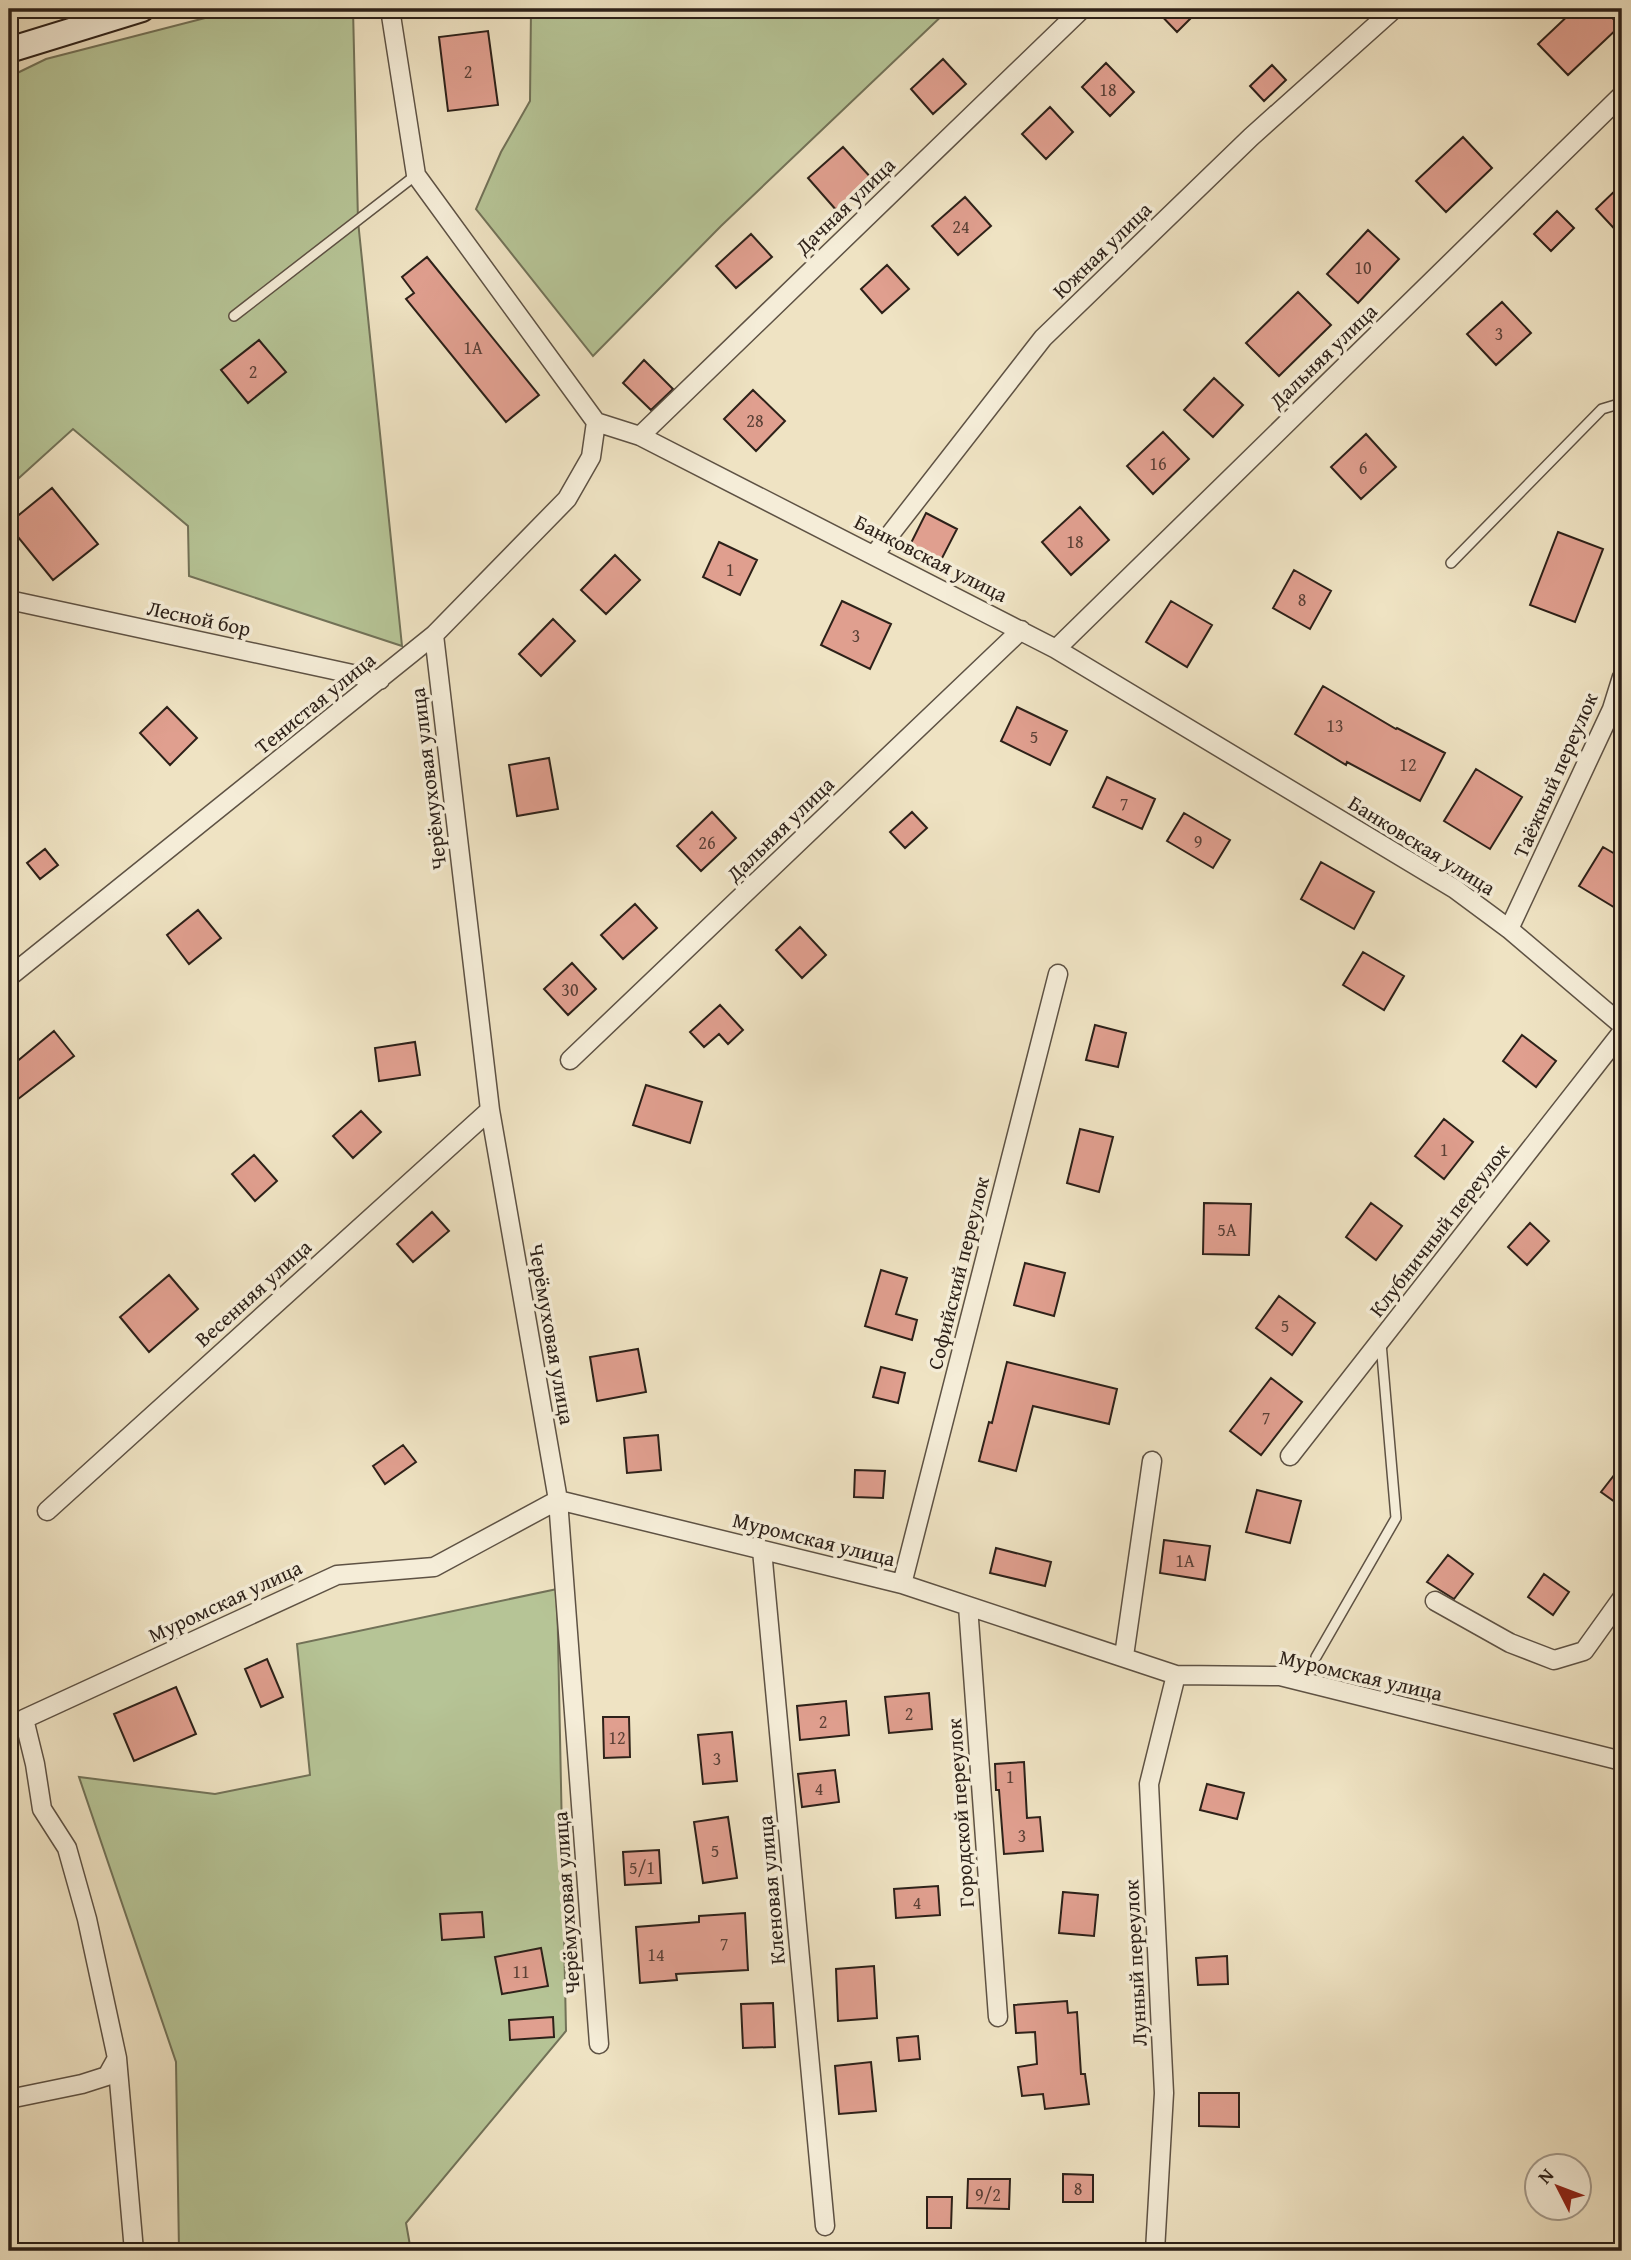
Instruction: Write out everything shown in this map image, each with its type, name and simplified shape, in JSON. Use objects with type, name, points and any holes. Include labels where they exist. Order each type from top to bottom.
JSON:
[{"type":"street","points":[[9,50],[142,9]]},
{"type":"street","points":[[390,9],[416,175],[596,422]]},
{"type":"street","name":"Дачная улица","points":[[640,436],[1082,9]]},
{"type":"street","name":"Южная улица","points":[[874,555],[1043,338],[1251,137],[1394,9]]},
{"type":"street","name":"Дальняя улица","points":[[1056,649],[1622,95]]},
{"type":"street","name":"Банковская улица","points":[[596,422],[640,436],[1056,649],[1455,889],[1509,929],[1622,1025]]},
{"type":"street","name":"Тенистая улица","points":[[9,976],[434,635],[567,499],[591,457],[596,422]]},
{"type":"street","name":"Лесной бор","points":[[9,600],[380,680]]},
{"type":"street","name":"Дальняя улица","points":[[570,1060],[1021,630]]},
{"type":"street","name":"Черёмуховая улица","points":[[434,635],[490,1110],[558,1500],[599,2044]]},
{"type":"street","name":"Таёжный переулок","points":[[1509,929],[1617,711],[1622,677]]},
{"type":"street","name":"Софийский переулок","points":[[902,1584],[1058,974]]},
{"type":"street","name":"Клубничный переулок","points":[[1290,1456],[1622,1032]]},
{"type":"street","name":"Весенняя улица","points":[[47,1511],[490,1110]]},
{"type":"street","points":[[1124,1657],[1152,1461]]},
{"type":"street","name":"Муромская улица","points":[[16,1716],[337,1575],[434,1567],[558,1500],[902,1584],[1176,1675],[1280,1676],[1622,1761]]},
{"type":"street","name":"Кленовая улица","points":[[762,1550],[825,2226]]},
{"type":"street","points":[[1435,1601],[1510,1643],[1554,1660],[1584,1651],[1622,1598]]},
{"type":"street","name":"Городской переулок","points":[[968,1606],[998,2017]]},
{"type":"street","name":"Лунный переулок","points":[[1155,2251],[1164,2093],[1149,1784],[1176,1675]]},
{"type":"street","points":[[16,1716],[35,1764],[42,1809],[66,1848],[87,1919],[117,2058],[134,2251]]},
{"type":"street","points":[[9,2099],[107,2076],[117,2058]]},
{"type":"lane","points":[[233,316],[416,175]]},
{"type":"lane","points":[[1451,563],[1602,409],[1622,403]]},
{"type":"lane","points":[[1316,1657],[1395,1518],[1381,1342]]},
{"type":"green space","points":[[240,9],[353,9],[358,221],[402,646],[189,576],[188,526],[73,429],[9,487],[9,77],[46,59]]},
{"type":"green space","points":[[531,9],[949,9],[721,226],[593,356],[476,209],[501,152],[530,101]]},
{"type":"green space","points":[[557,1589],[566,2031],[406,2223],[411,2251],[179,2251],[176,2062],[79,1777],[215,1794],[310,1775],[297,1644]]},
{"type":"building","points":[[1155,9],[1200,9],[1177,32]]},
{"type":"building","points":[[1575,9],[1604,9],[1620,26],[1568,75],[1538,44]]},
{"type":"building","points":[[488,31],[498,105],[448,111],[439,37]]},
{"type":"building","points":[[943,59],[966,84],[933,114],[911,89]]},
{"type":"building","points":[[1106,63],[1134,92],[1110,116],[1082,87]]},
{"type":"building","points":[[1272,65],[1286,80],[1264,101],[1250,86]]},
{"type":"building","points":[[1050,107],[1073,132],[1046,159],[1022,134]]},
{"type":"building","points":[[1463,137],[1492,168],[1446,212],[1416,181]]},
{"type":"building","points":[[843,147],[873,180],[837,211],[808,178]]},
{"type":"building","points":[[1622,184],[1622,237],[1596,209]]},
{"type":"building","points":[[965,197],[991,226],[958,255],[932,226]]},
{"type":"building","points":[[1557,211],[1574,228],[1551,251],[1534,234]]},
{"type":"building","points":[[1368,230],[1399,259],[1358,303],[1327,274]]},
{"type":"building","points":[[751,234],[772,257],[736,288],[716,266]]},
{"type":"building","points":[[427,257],[539,395],[506,422],[406,299],[414,293],[402,277]]},
{"type":"building","points":[[887,265],[909,289],[882,313],[861,289]]},
{"type":"building","points":[[1298,292],[1331,325],[1279,376],[1246,343]]},
{"type":"building","points":[[1502,302],[1531,333],[1496,365],[1467,334]]},
{"type":"building","points":[[259,340],[286,372],[248,403],[221,370]]},
{"type":"building","points":[[644,360],[673,389],[651,410],[623,383]]},
{"type":"building","points":[[1214,378],[1243,405],[1213,437],[1184,410]]},
{"type":"building","points":[[753,390],[785,421],[756,451],[724,419]]},
{"type":"building","points":[[1163,432],[1189,459],[1153,494],[1127,466]]},
{"type":"building","points":[[1366,434],[1396,467],[1361,499],[1331,467]]},
{"type":"building","points":[[52,488],[98,544],[53,580],[9,526],[9,523]]},
{"type":"building","points":[[1080,507],[1109,540],[1071,575],[1042,542]]},
{"type":"building","points":[[926,513],[957,529],[939,564],[908,549]]},
{"type":"building","points":[[1558,532],[1603,549],[1575,622],[1530,605]]},
{"type":"building","points":[[719,542],[757,560],[740,595],[703,577]]},
{"type":"building","points":[[615,555],[640,580],[606,614],[581,590]]},
{"type":"building","points":[[1294,570],[1331,591],[1310,629],[1273,608]]},
{"type":"building","points":[[842,601],[891,624],[870,669],[821,645]]},
{"type":"building","points":[[1171,601],[1212,625],[1187,667],[1146,642]]},
{"type":"building","points":[[553,619],[575,641],[541,676],[519,654]]},
{"type":"building","points":[[1323,686],[1396,729],[1445,753],[1420,801],[1347,762],[1346,765],[1295,734]]},
{"type":"building","points":[[167,707],[197,738],[170,765],[140,733]]},
{"type":"building","points":[[1017,707],[1067,731],[1050,765],[1001,741]]},
{"type":"building","points":[[549,758],[558,809],[517,816],[509,765]]},
{"type":"building","points":[[1476,769],[1522,797],[1490,849],[1444,821]]},
{"type":"building","points":[[1107,777],[1155,799],[1142,829],[1093,807]]},
{"type":"building","points":[[712,812],[736,838],[701,871],[677,846]]},
{"type":"building","points":[[912,812],[927,828],[905,848],[890,832]]},
{"type":"building","points":[[1184,813],[1230,840],[1213,868],[1167,841]]},
{"type":"building","points":[[1603,847],[1622,858],[1622,912],[1579,886]]},
{"type":"building","points":[[45,849],[58,865],[40,879],[27,863]]},
{"type":"building","points":[[1321,862],[1374,892],[1354,929],[1301,899]]},
{"type":"building","points":[[635,904],[657,928],[623,959],[601,935]]},
{"type":"building","points":[[198,910],[221,938],[189,964],[167,935]]},
{"type":"building","points":[[800,927],[826,955],[802,978],[776,950]]},
{"type":"building","points":[[1363,952],[1404,976],[1384,1010],[1343,985]]},
{"type":"building","points":[[572,963],[596,989],[568,1015],[544,989]]},
{"type":"building","points":[[720,1005],[743,1030],[728,1044],[719,1034],[704,1047],[690,1032]]},
{"type":"building","points":[[1095,1025],[1126,1033],[1118,1067],[1086,1060]]},
{"type":"building","points":[[54,1031],[74,1056],[9,1106],[9,1068]]},
{"type":"building","points":[[1522,1035],[1556,1061],[1536,1087],[1503,1061]]},
{"type":"building","points":[[415,1042],[420,1075],[379,1081],[375,1048]]},
{"type":"building","points":[[646,1085],[702,1102],[690,1143],[633,1125]]},
{"type":"building","points":[[361,1111],[381,1132],[353,1158],[333,1136]]},
{"type":"building","points":[[1444,1119],[1473,1142],[1444,1179],[1415,1156]]},
{"type":"building","points":[[1080,1129],[1113,1137],[1099,1192],[1067,1183]]},
{"type":"building","points":[[254,1155],[277,1181],[255,1201],[232,1174]]},
{"type":"building","points":[[1204,1203],[1251,1204],[1249,1255],[1203,1254]]},
{"type":"building","points":[[1371,1203],[1402,1226],[1376,1260],[1346,1237]]},
{"type":"building","points":[[432,1212],[449,1231],[413,1262],[397,1244]]},
{"type":"building","points":[[1530,1223],[1549,1241],[1527,1265],[1508,1247]]},
{"type":"building","points":[[1025,1263],[1065,1273],[1054,1316],[1014,1305]]},
{"type":"building","points":[[881,1270],[907,1278],[896,1314],[917,1320],[912,1340],[865,1326]]},
{"type":"building","points":[[169,1275],[198,1309],[149,1352],[120,1317]]},
{"type":"building","points":[[1279,1296],[1315,1323],[1292,1355],[1256,1328]]},
{"type":"building","points":[[638,1349],[646,1392],[597,1401],[590,1357]]},
{"type":"building","points":[[1007,1362],[1117,1389],[1109,1424],[1033,1406],[1016,1471],[979,1461],[989,1422],[992,1423]]},
{"type":"building","points":[[881,1367],[905,1373],[898,1403],[873,1397]]},
{"type":"building","points":[[1271,1378],[1302,1402],[1261,1455],[1230,1431]]},
{"type":"building","points":[[658,1435],[661,1470],[627,1473],[624,1438]]},
{"type":"building","points":[[403,1445],[416,1462],[385,1484],[373,1466]]},
{"type":"building","points":[[1622,1465],[1622,1507],[1601,1492]]},
{"type":"building","points":[[855,1470],[885,1471],[883,1498],[854,1497]]},
{"type":"building","points":[[1257,1490],[1301,1501],[1290,1543],[1246,1532]]},
{"type":"building","points":[[1164,1540],[1210,1546],[1205,1580],[1160,1573]]},
{"type":"building","points":[[996,1548],[1051,1562],[1045,1586],[990,1573]]},
{"type":"building","points":[[1448,1555],[1473,1574],[1454,1599],[1427,1582]]},
{"type":"building","points":[[1544,1574],[1569,1592],[1553,1615],[1528,1597]]},
{"type":"building","points":[[267,1659],[283,1697],[261,1707],[245,1669]]},
{"type":"building","points":[[176,1687],[196,1734],[134,1761],[114,1714]]},
{"type":"building","points":[[929,1693],[932,1729],[889,1733],[885,1697]]},
{"type":"building","points":[[846,1701],[849,1735],[800,1740],[797,1706]]},
{"type":"building","points":[[603,1717],[629,1717],[630,1757],[604,1758]]},
{"type":"building","points":[[732,1732],[737,1781],[703,1784],[698,1735]]},
{"type":"building","points":[[1024,1762],[1027,1818],[1040,1817],[1043,1851],[1004,1854],[995,1764]]},
{"type":"building","points":[[835,1770],[839,1802],[802,1807],[798,1774]]},
{"type":"building","points":[[1207,1784],[1244,1793],[1237,1819],[1200,1810]]},
{"type":"building","points":[[728,1817],[737,1878],[703,1883],[694,1822]]},
{"type":"building","points":[[659,1850],[661,1883],[625,1885],[623,1852]]},
{"type":"building","points":[[938,1886],[940,1915],[896,1918],[894,1889]]},
{"type":"building","points":[[1063,1892],[1098,1895],[1094,1936],[1059,1933]]},
{"type":"building","points":[[482,1912],[484,1937],[442,1940],[440,1914]]},
{"type":"building","points":[[745,1913],[748,1970],[676,1974],[677,1980],[640,1983],[636,1927],[699,1922],[699,1916]]},
{"type":"building","points":[[541,1948],[548,1986],[502,1994],[495,1957]]},
{"type":"building","points":[[1227,1956],[1228,1984],[1198,1985],[1196,1958]]},
{"type":"building","points":[[874,1966],[877,2018],[838,2021],[836,1969]]},
{"type":"building","points":[[1067,2001],[1068,2013],[1077,2012],[1081,2074],[1085,2074],[1089,2104],[1045,2109],[1043,2094],[1022,2096],[1018,2067],[1037,2064],[1035,2032],[1016,2033],[1014,2005]]},
{"type":"building","points":[[773,2003],[775,2047],[743,2048],[741,2004]]},
{"type":"building","points":[[553,2017],[554,2037],[510,2040],[509,2020]]},
{"type":"building","points":[[918,2036],[920,2059],[899,2061],[897,2038]]},
{"type":"building","points":[[871,2062],[876,2111],[839,2114],[835,2066]]},
{"type":"building","points":[[1199,2093],[1239,2093],[1239,2127],[1199,2126]]},
{"type":"building","points":[[1063,2174],[1093,2175],[1093,2202],[1063,2202]]},
{"type":"building","points":[[968,2179],[1010,2179],[1009,2209],[967,2208]]},
{"type":"building","points":[[927,2197],[952,2197],[951,2228],[927,2228]]}]
